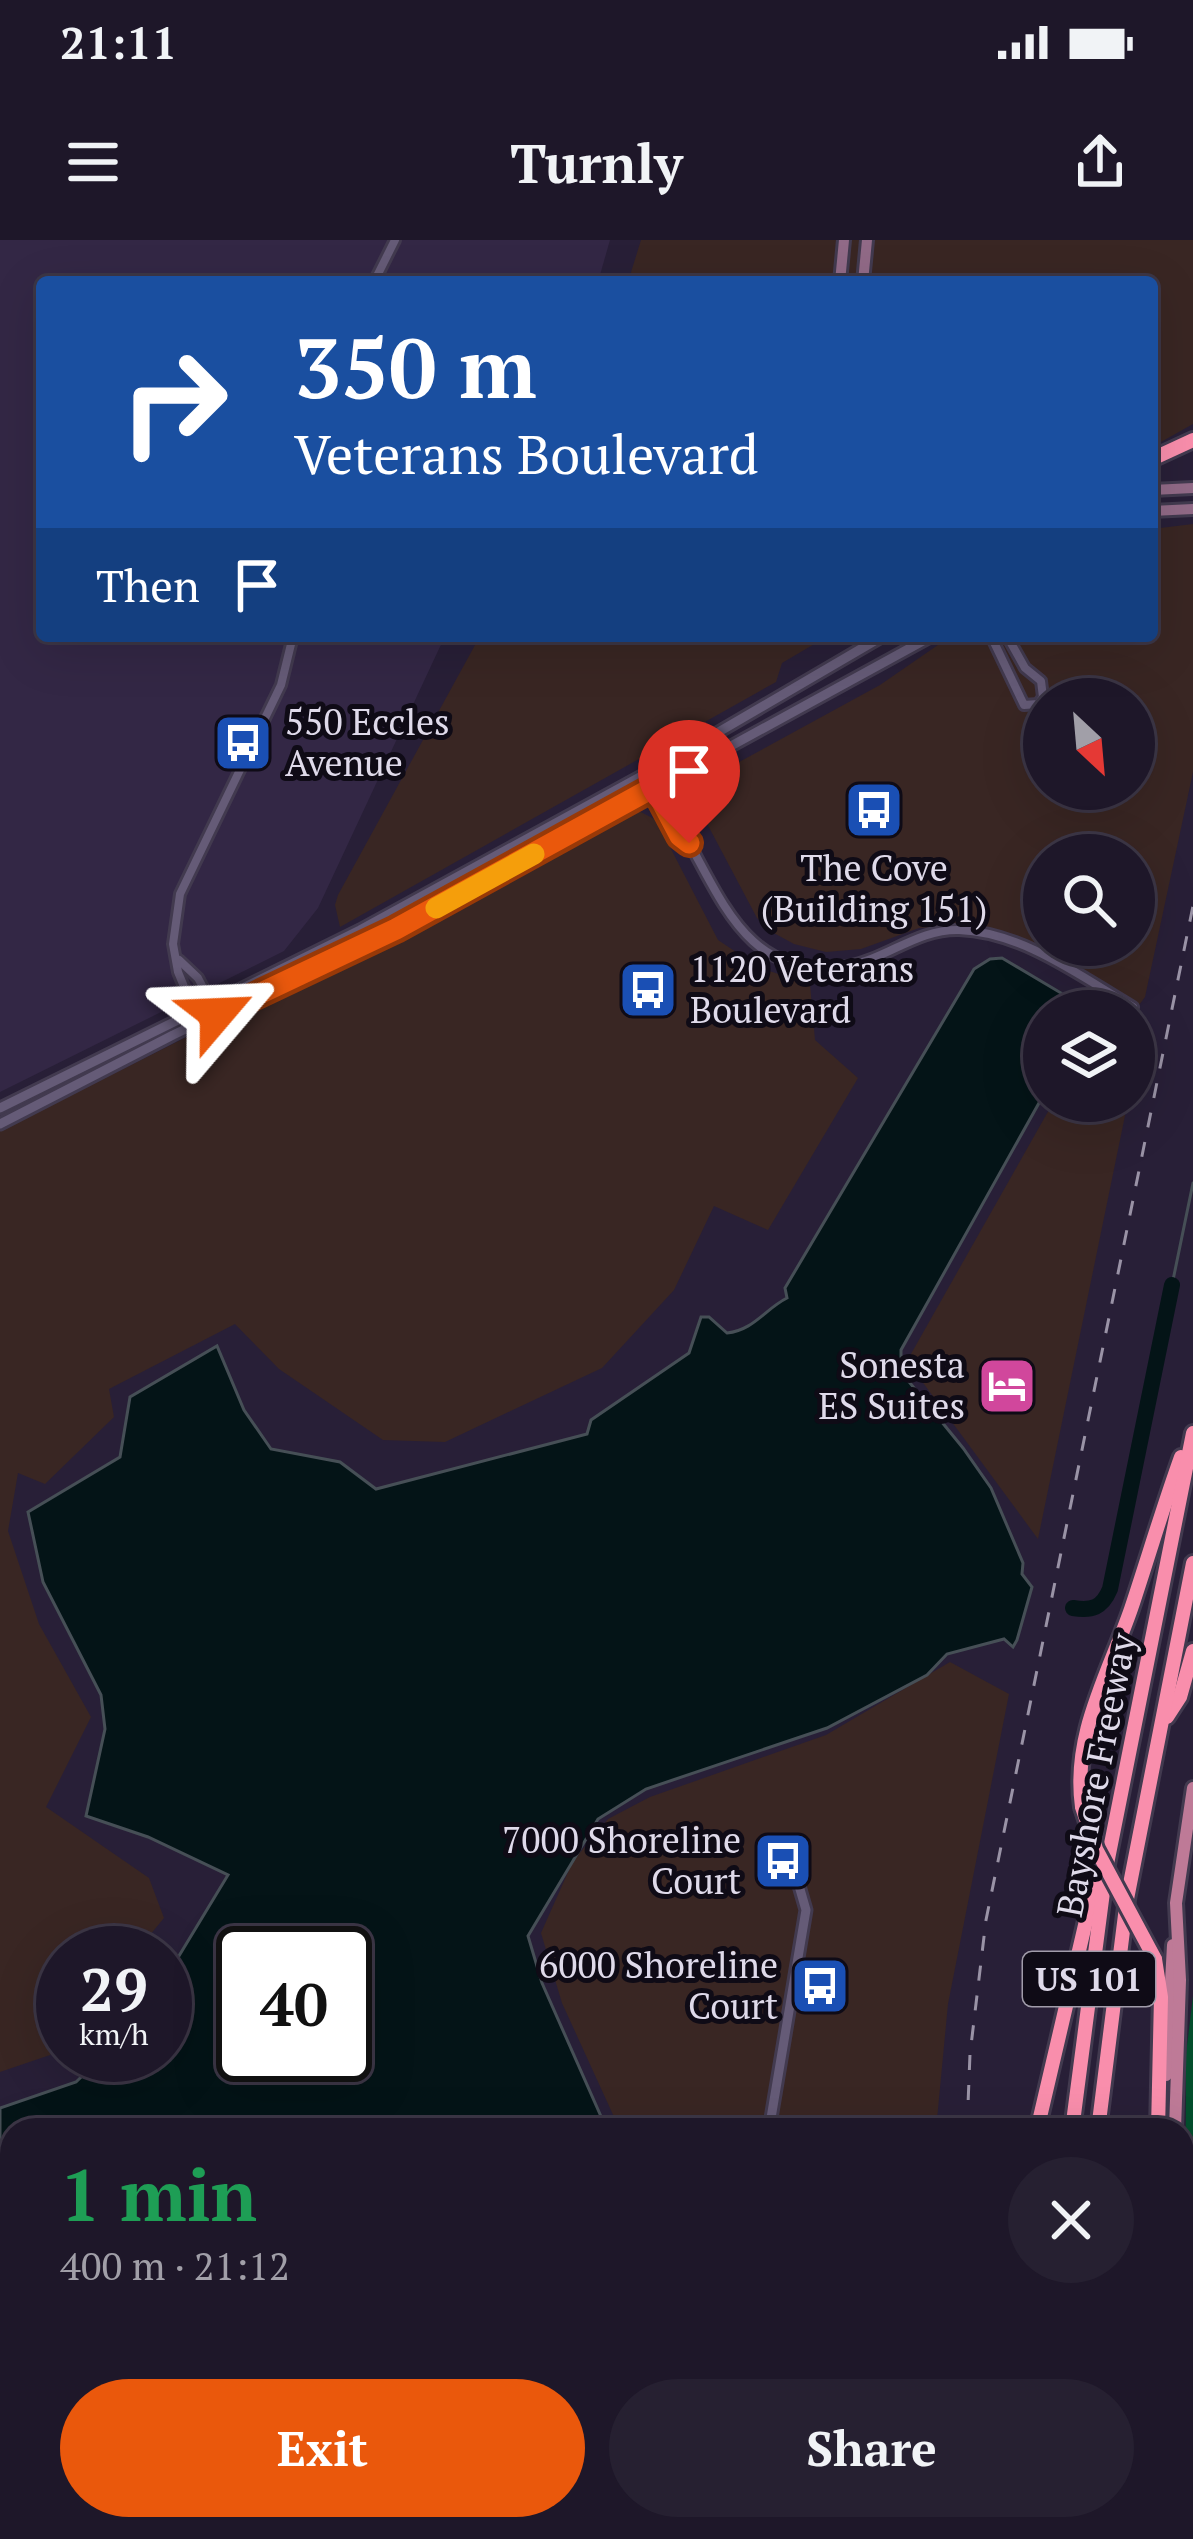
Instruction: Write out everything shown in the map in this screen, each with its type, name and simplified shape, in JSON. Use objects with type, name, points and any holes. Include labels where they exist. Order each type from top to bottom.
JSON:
[{"type":"highway","points":[[1158,456],[1193,440]]},
{"type":"highway","points":[[1161,2118],[1161,1997],[1155,1959],[1096,1849],[1078,1778],[1083,1736],[1193,1424]]},
{"type":"highway","name":"Bayshore Freeway","points":[[1073,2118],[1114,1829],[1193,1433]]},
{"type":"highway","name":"Bayshore Freeway","points":[[1100,2118],[1127,1899],[1193,1563]]},
{"type":"highway","points":[[1160,1726],[1180,1697],[1193,1651]]},
{"type":"highway","points":[[1040,2118],[1089,1898],[1114,1829]]},
{"type":"main road","points":[[841,276],[844,240]]},
{"type":"main road","points":[[864,276],[867,240]]},
{"type":"main road","points":[[1158,490],[1193,488]]},
{"type":"main road","points":[[1158,511],[1193,509]]},
{"type":"main road","points":[[1162,2118],[1180,1858],[1193,1788]]},
{"type":"main road","points":[[1175,2118],[1177,1921]]},
{"type":"street","points":[[377,276],[395,240]]},
{"type":"street","points":[[199,1022],[178,972],[173,944],[180,894],[280,685],[291,642]]},
{"type":"street","points":[[0,1108],[344,938],[657,767],[873,642]]},
{"type":"street","points":[[0,1124],[396,929],[921,642]]},
{"type":"street","points":[[995,642],[1014,676],[1019,699],[1024,705],[1038,704],[1043,698],[1041,681],[1025,668],[1010,642]]},
{"type":"street","points":[[1014,676],[1025,668]]},
{"type":"street","points":[[657,767],[680,836],[689,843],[728,917],[753,942],[780,958],[807,966],[845,966],[868,961],[924,935],[959,930],[1018,944],[1102,990]]},
{"type":"street","points":[[646,773],[659,784]]},
{"type":"street","points":[[178,960],[190,967],[217,1014]]},
{"type":"street","points":[[771,2118],[806,1910],[793,1865]]},
{"type":"shaded area","points":[[0,240],[610,240],[600,276],[36,276],[36,642],[442,642],[318,908],[284,951],[0,1092]]},
{"type":"shaded area","points":[[641,240],[1193,240],[1193,424],[1158,444],[1158,276],[630,276]]},
{"type":"shaded area","points":[[1193,524],[1193,772],[1155,950],[1155,834],[1023,834],[1023,941],[1004,931],[969,925],[919,928],[861,949],[826,952],[794,944],[757,918],[694,799],[697,785],[880,685],[942,642],[1158,642],[1158,528]]},
{"type":"shaded area","points":[[477,642],[818,642],[782,663],[776,682],[340,927],[335,905]]},
{"type":"shaded area","points":[[637,810],[656,820],[718,940],[760,968],[810,984],[815,1040],[858,1078],[768,1230],[714,1206],[674,1290],[602,1368],[445,1442],[383,1440],[279,1369],[235,1324],[109,1389],[114,1417],[45,1484],[18,1473],[8,1531],[39,1624],[91,1717],[46,1807],[149,1878],[164,1918],[157,1926],[36,1926],[36,2060],[0,2072],[0,1131]]},
{"type":"shaded area","points":[[1002,958],[1056,990],[1023,990],[1023,1122],[1028,1122],[901,1350],[901,1372],[991,1488],[1023,1563],[1022,1574],[1032,1587],[1017,1640],[1013,1647],[1004,1639],[947,1654],[927,1675],[827,1728],[646,1789],[598,1819],[528,1936],[542,1983],[602,2118],[0,2118],[0,2108],[76,2082],[192,2082],[192,1934],[228,1875],[148,1837],[86,1816],[105,1729],[101,1695],[43,1582],[28,1512],[120,1457],[130,1397],[217,1346],[244,1410],[271,1449],[340,1462],[376,1489],[587,1434],[591,1420],[689,1353],[701,1317],[709,1317],[727,1333],[736,1331],[787,1298],[785,1288],[974,969]]},
{"type":"shaded area","points":[[1068,966],[1152,966],[1146,990],[1112,990]]},
{"type":"shaded area","points":[[1042,1122],[1124,1122],[1038,1539],[907,1361]]},
{"type":"shaded area","points":[[950,1662],[1009,1694],[948,2004],[937,2118],[615,2118],[562,2003],[541,1933],[573,1861],[608,1819],[650,1797],[826,1735]]},
{"type":"green space","points":[[1193,1996],[1193,2118],[1186,2118]]},
{"type":"waterway","points":[[1172,1285],[1193,1183]]},
{"type":"waterway","points":[[1073,1608],[1096,1607],[1110,1589],[1172,1285]]},
{"type":"railway","points":[[967,2118],[986,1920],[1193,906]]},
{"type":"slow traffic","points":[[436,908],[534,854]]},
{"type":"place","name":"550 Eccles Avenue","points":[[243,743]]},
{"type":"place","name":"The Cove (Building 151)","points":[[874,810]]},
{"type":"place","name":"1120 Veterans Boulevard","points":[[648,990]]},
{"type":"place","name":"Sonesta ES Suites","points":[[1007,1386]]},
{"type":"place","name":"7000 Shoreline Court","points":[[783,1861]]},
{"type":"place","name":"6000 Shoreline Court","points":[[820,1986]]},
{"type":"route","points":[[217,1014],[396,929],[654,787],[680,836],[689,843]]}]
